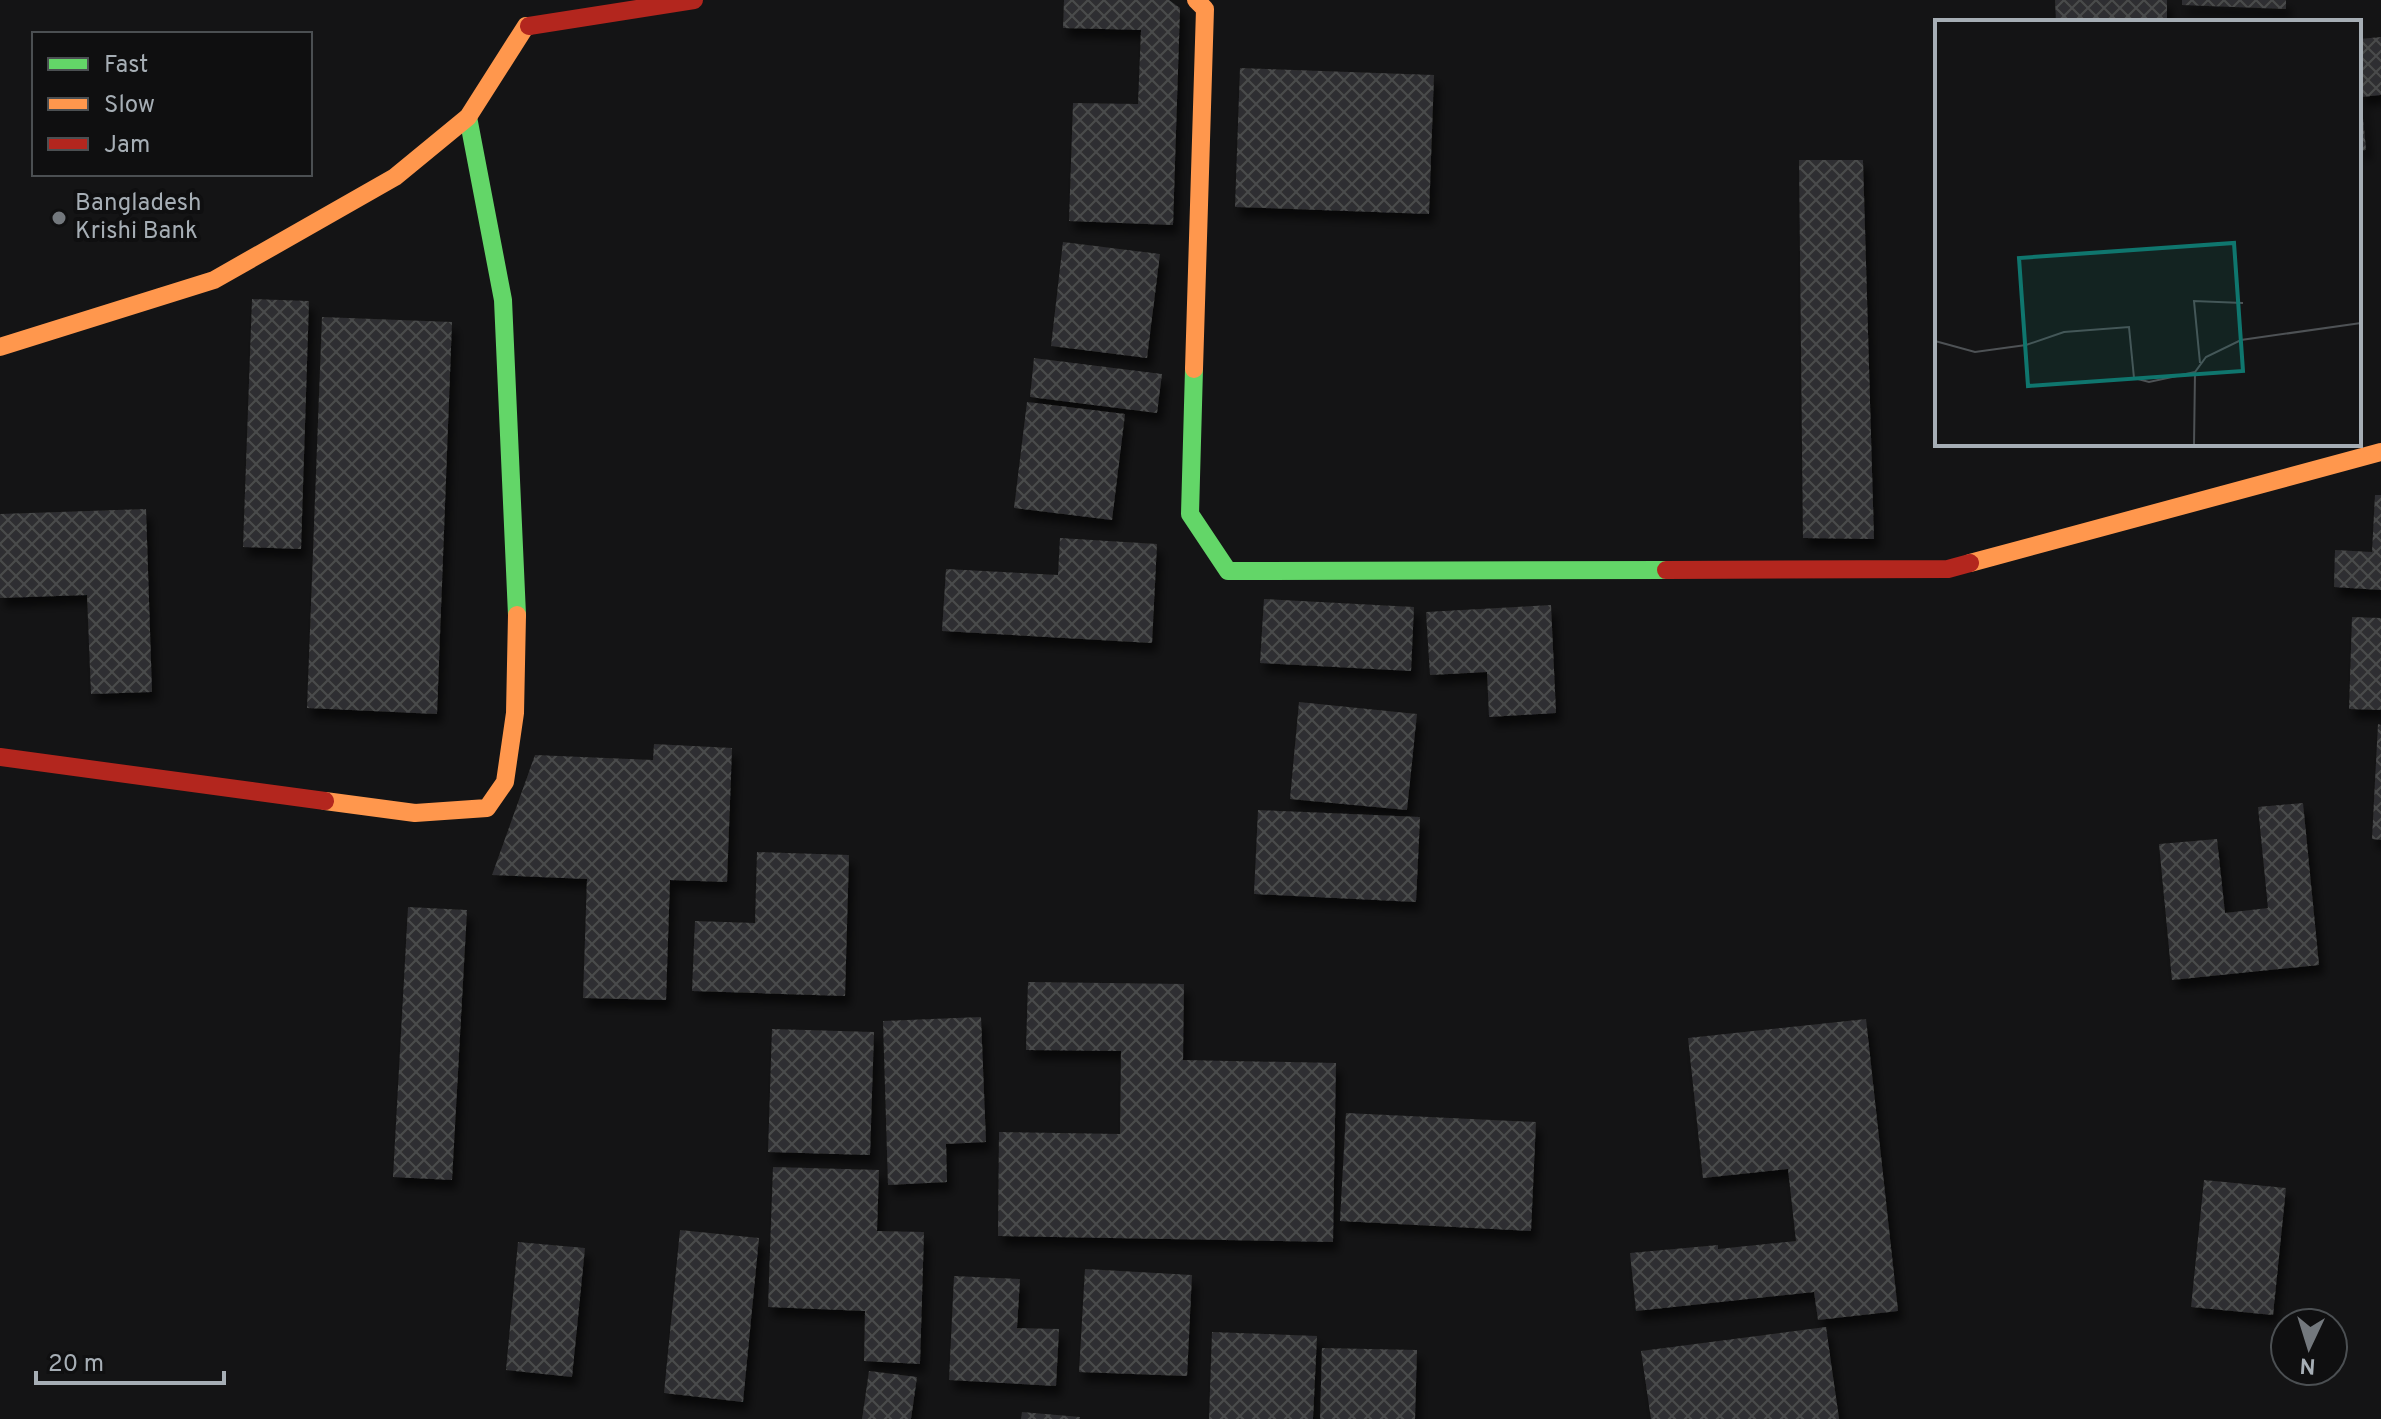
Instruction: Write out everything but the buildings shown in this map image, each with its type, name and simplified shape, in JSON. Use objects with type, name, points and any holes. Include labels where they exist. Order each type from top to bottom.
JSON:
[{"type":"street","points":[[0,347],[214,280],[395,177],[468,117],[526,26],[694,0]]},
{"type":"street","points":[[1196,0],[1205,9],[1190,514],[1228,571],[1948,569],[2381,452]]},
{"type":"street","points":[[0,757],[415,813],[487,808],[505,782],[515,713],[517,599],[503,300],[468,117]]},
{"type":"traffic: fast","points":[[468,117],[503,300],[517,615]]},
{"type":"traffic: fast","points":[[1194,369],[1190,514],[1228,571],[1666,570]]},
{"type":"traffic: slow","points":[[1194,369],[1205,9],[1196,0]]},
{"type":"traffic: slow","points":[[0,347],[214,280],[395,177],[468,117],[526,26],[529,26]]},
{"type":"traffic: slow","points":[[1970,563],[2381,452]]},
{"type":"traffic: slow","points":[[325,801],[415,813],[487,808],[505,782],[515,713],[517,615]]},
{"type":"traffic: jam","points":[[529,26],[694,0]]},
{"type":"traffic: jam","points":[[1666,570],[1948,569],[1970,563]]},
{"type":"traffic: jam","points":[[0,757],[325,801]]},
{"type":"place","name":"Bangladesh Krishi Bank","points":[[59,218]]}]
